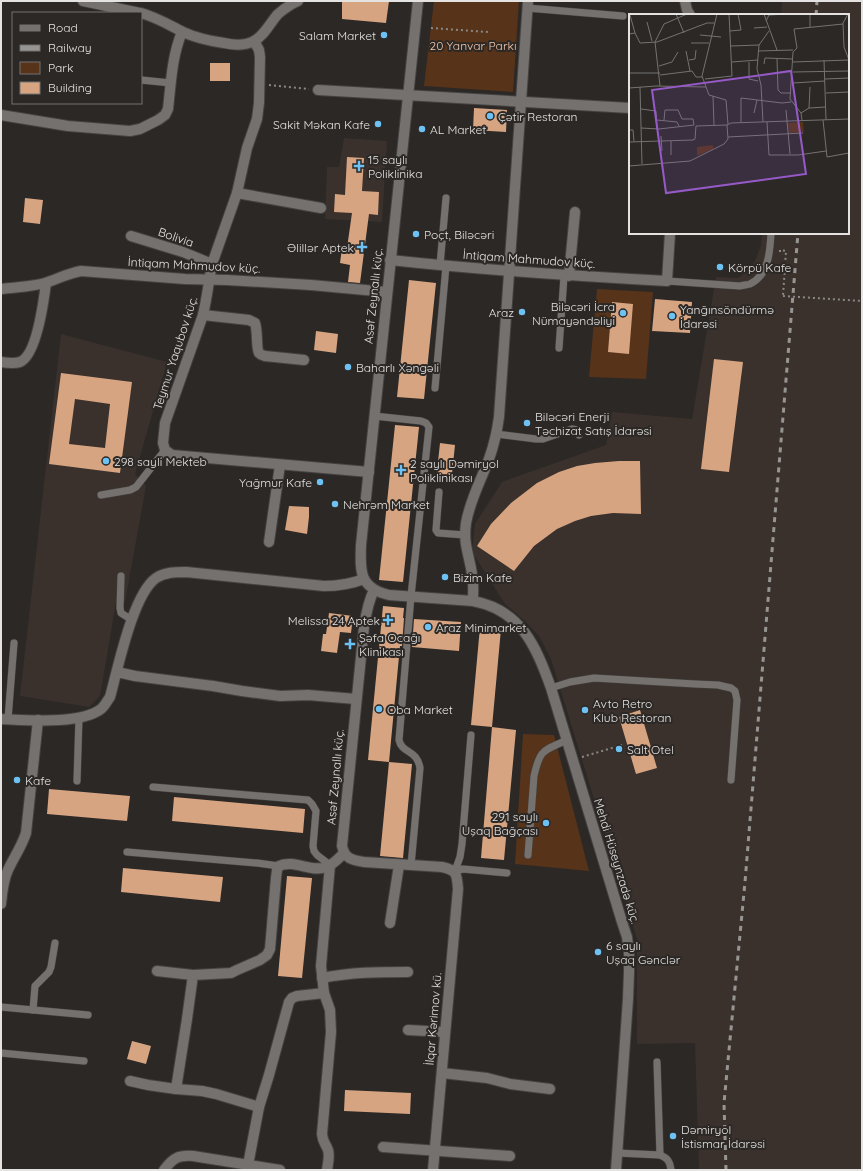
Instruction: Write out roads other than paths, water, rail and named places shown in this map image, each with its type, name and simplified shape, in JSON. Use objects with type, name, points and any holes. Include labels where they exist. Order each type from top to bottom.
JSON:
[{"type":"street","points":[[83,1],[101,2],[137,12]]},
{"type":"street","name":"Asəf Zeynallı küç.","points":[[364,580],[361,566],[361,545],[418,1]]},
{"type":"street","points":[[685,1],[689,14]]},
{"type":"street","points":[[142,13],[173,26],[182,32],[212,42],[243,44],[254,41],[261,35],[278,14],[291,2]]},
{"type":"street","points":[[5,719],[38,720],[79,718],[96,712],[105,705],[110,697],[132,620],[139,601],[148,586],[157,577],[167,573],[186,572],[324,586],[338,586],[364,580],[368,586],[374,590],[389,595],[473,601],[474,585],[467,554],[465,535],[469,511],[489,458],[496,434],[499,411],[528,5]]},
{"type":"street","points":[[1,115],[68,126],[130,131],[140,129],[165,115],[168,109],[174,57],[182,32]]},
{"type":"street","name":"Teymur Yaqubov küç.","points":[[165,450],[163,443],[165,423],[203,315],[212,264],[236,193],[247,148],[257,119],[260,84],[260,57],[259,50],[254,41]]},
{"type":"street","points":[[318,90],[629,108]]},
{"type":"street","points":[[236,193],[320,208]]},
{"type":"street","points":[[567,276],[575,212]]},
{"type":"street","points":[[667,281],[670,234]]},
{"type":"street","name":"Bolivia","points":[[131,236],[183,252],[212,264]]},
{"type":"street","name":"İntiqam Mahmudov küç.","points":[[390,260],[443,266],[567,276],[667,281]]},
{"type":"street","name":"İntiqam Mahmudov küç.","points":[[1,289],[46,283],[71,273],[81,271],[185,279],[311,285],[387,292]]},
{"type":"street","points":[[1,362],[9,364],[20,362],[26,358],[38,329],[46,283]]},
{"type":"street","points":[[203,315],[249,320],[255,323],[257,328],[258,351],[260,355],[304,360]]},
{"type":"street","points":[[165,450],[172,455],[182,457],[368,472]]},
{"type":"street","points":[[269,542],[280,465]]},
{"type":"street","name":"Asəf Zeynallı küç.","points":[[344,853],[342,846],[366,611],[374,590]]},
{"type":"street","name":"Mehdi Hüseynzadə küç.","points":[[473,601],[497,609],[506,614],[519,625],[537,652],[544,666],[627,937],[629,953],[628,999],[616,1170]]},
{"type":"street","points":[[117,672],[135,676],[280,696],[308,695],[356,699]]},
{"type":"street","points":[[1,904],[4,880],[7,871],[23,842],[26,833],[38,720]]},
{"type":"street","points":[[157,971],[193,975],[231,972],[267,956],[270,949],[277,870],[280,866],[288,864],[326,868],[344,853],[348,858],[364,862],[442,867],[450,868],[455,871]]},
{"type":"street","points":[[327,1170],[329,1156],[328,1149],[322,1141],[322,1134],[331,1020],[330,1010],[324,993],[321,966],[330,865]]},
{"type":"street","points":[[390,923],[399,865]]},
{"type":"street","name":"İlqar Kərimov kü.","points":[[433,1170],[458,889],[455,871]]},
{"type":"street","points":[[322,978],[359,972],[408,972]]},
{"type":"street","points":[[176,1089],[193,975]]},
{"type":"street","points":[[248,1164],[259,1107],[289,1002],[292,998],[297,996],[324,993]]},
{"type":"street","points":[[408,1030],[445,1032]]},
{"type":"street","points":[[442,1073],[487,1078],[550,1089]]},
{"type":"street","points":[[130,1081],[176,1089],[202,1091],[259,1107]]},
{"type":"street","points":[[383,1147],[510,1156]]},
{"type":"street","points":[[164,1170],[170,1162],[182,1155],[280,1170]]},
{"type":"lane","points":[[528,5],[623,16]]},
{"type":"lane","points":[[142,80],[171,83]]},
{"type":"lane","points":[[435,388],[446,198]]},
{"type":"lane","points":[[667,281],[740,286],[750,284],[758,278],[764,270],[770,252],[771,234]]},
{"type":"lane","points":[[559,348],[567,276]]},
{"type":"lane","points":[[374,416],[421,421],[426,423],[429,427],[411,596],[399,740],[400,744],[404,748],[417,757],[420,768],[412,865]]},
{"type":"lane","points":[[496,434],[543,439],[572,429],[577,430],[579,436]]},
{"type":"lane","points":[[101,495],[130,490],[136,486],[165,450]]},
{"type":"lane","points":[[439,492],[436,530],[438,533],[465,535]]},
{"type":"lane","points":[[122,576],[121,613],[132,620]]},
{"type":"lane","points":[[5,719],[14,643]]},
{"type":"lane","points":[[551,688],[570,682],[594,678],[718,685],[731,688],[735,691],[737,700],[732,780]]},
{"type":"lane","points":[[76,781],[79,718]]},
{"type":"lane","points":[[455,871],[460,857],[462,844],[471,735]]},
{"type":"lane","points":[[528,855],[536,765],[540,755],[546,749],[567,740]]},
{"type":"lane","points":[[153,787],[308,800],[316,811],[312,846],[314,851],[330,865]]},
{"type":"lane","points":[[127,852],[280,866]]},
{"type":"lane","points":[[455,871],[464,869],[507,874]]},
{"type":"lane","points":[[33,1010],[35,986],[51,968],[55,943]]},
{"type":"lane","points":[[1,1007],[88,1015]]},
{"type":"lane","points":[[1,1053],[84,1061]]},
{"type":"lane","points":[[657,1062],[660,1155]]},
{"type":"lane","points":[[617,1153],[660,1155],[667,1158],[671,1170]]},
{"type":"railway","points":[[816,14],[817,1]]},
{"type":"railway","points":[[726,1170],[724,1103],[745,882],[798,234]]},
{"type":"place","name":"Salam Market","points":[[384,35]]},
{"type":"place","name":"Çətir Restoran","points":[[490,116]]},
{"type":"place","name":"Sakit Məkan Kafe","points":[[378,124]]},
{"type":"place","name":"AL Market","points":[[422,129]]},
{"type":"place","name":"15 saylı Poliklinika","points":[[359,166]]},
{"type":"place","name":"Poçt, Biləcəri","points":[[416,234]]},
{"type":"place","name":"Əlillər Aptek","points":[[362,247]]},
{"type":"place","name":"Körpü Kafe","points":[[720,267]]},
{"type":"place","name":"Araz","points":[[522,312]]},
{"type":"place","name":"Biləcəri İcra Nümayəndəliyi","points":[[623,313]]},
{"type":"place","name":"Yanğınsöndürmə İdarəsi","points":[[672,316]]},
{"type":"place","name":"Baharlı Xəngəli","points":[[348,367]]},
{"type":"place","name":"Biləcəri Enerji Təchizat Satış İdarəsi","points":[[527,423]]},
{"type":"place","name":"298 sayli Mekteb","points":[[106,461]]},
{"type":"place","name":"2 saylı Dəmiryol Poliklinikası","points":[[401,470]]},
{"type":"place","name":"Yağmur Kafe","points":[[320,482]]},
{"type":"place","name":"Nehrəm Market","points":[[335,504]]},
{"type":"place","name":"Bizim Kafe","points":[[445,577]]},
{"type":"place","name":"Melissa 24 Aptek","points":[[388,620]]},
{"type":"place","name":"Araz Minimarket","points":[[428,627]]},
{"type":"place","name":"Şəfa Ocağı Klinikası","points":[[350,644]]},
{"type":"place","name":"Oba Market","points":[[379,709]]},
{"type":"place","name":"Avto Retro Klub Restoran","points":[[585,710]]},
{"type":"place","name":"Salt Otel","points":[[619,749]]},
{"type":"place","name":"Kafe","points":[[17,780]]},
{"type":"place","name":"291 saylı Uşaq Bağçası","points":[[546,823]]},
{"type":"place","name":"6 saylı Uşaq Gənclər","points":[[598,952]]},
{"type":"place","name":"Dəmiryol İstismar İdarəsi","points":[[673,1136]]},
{"type":"park label","name":"20 Yanvar Parkı","points":[[473,45]]}]
